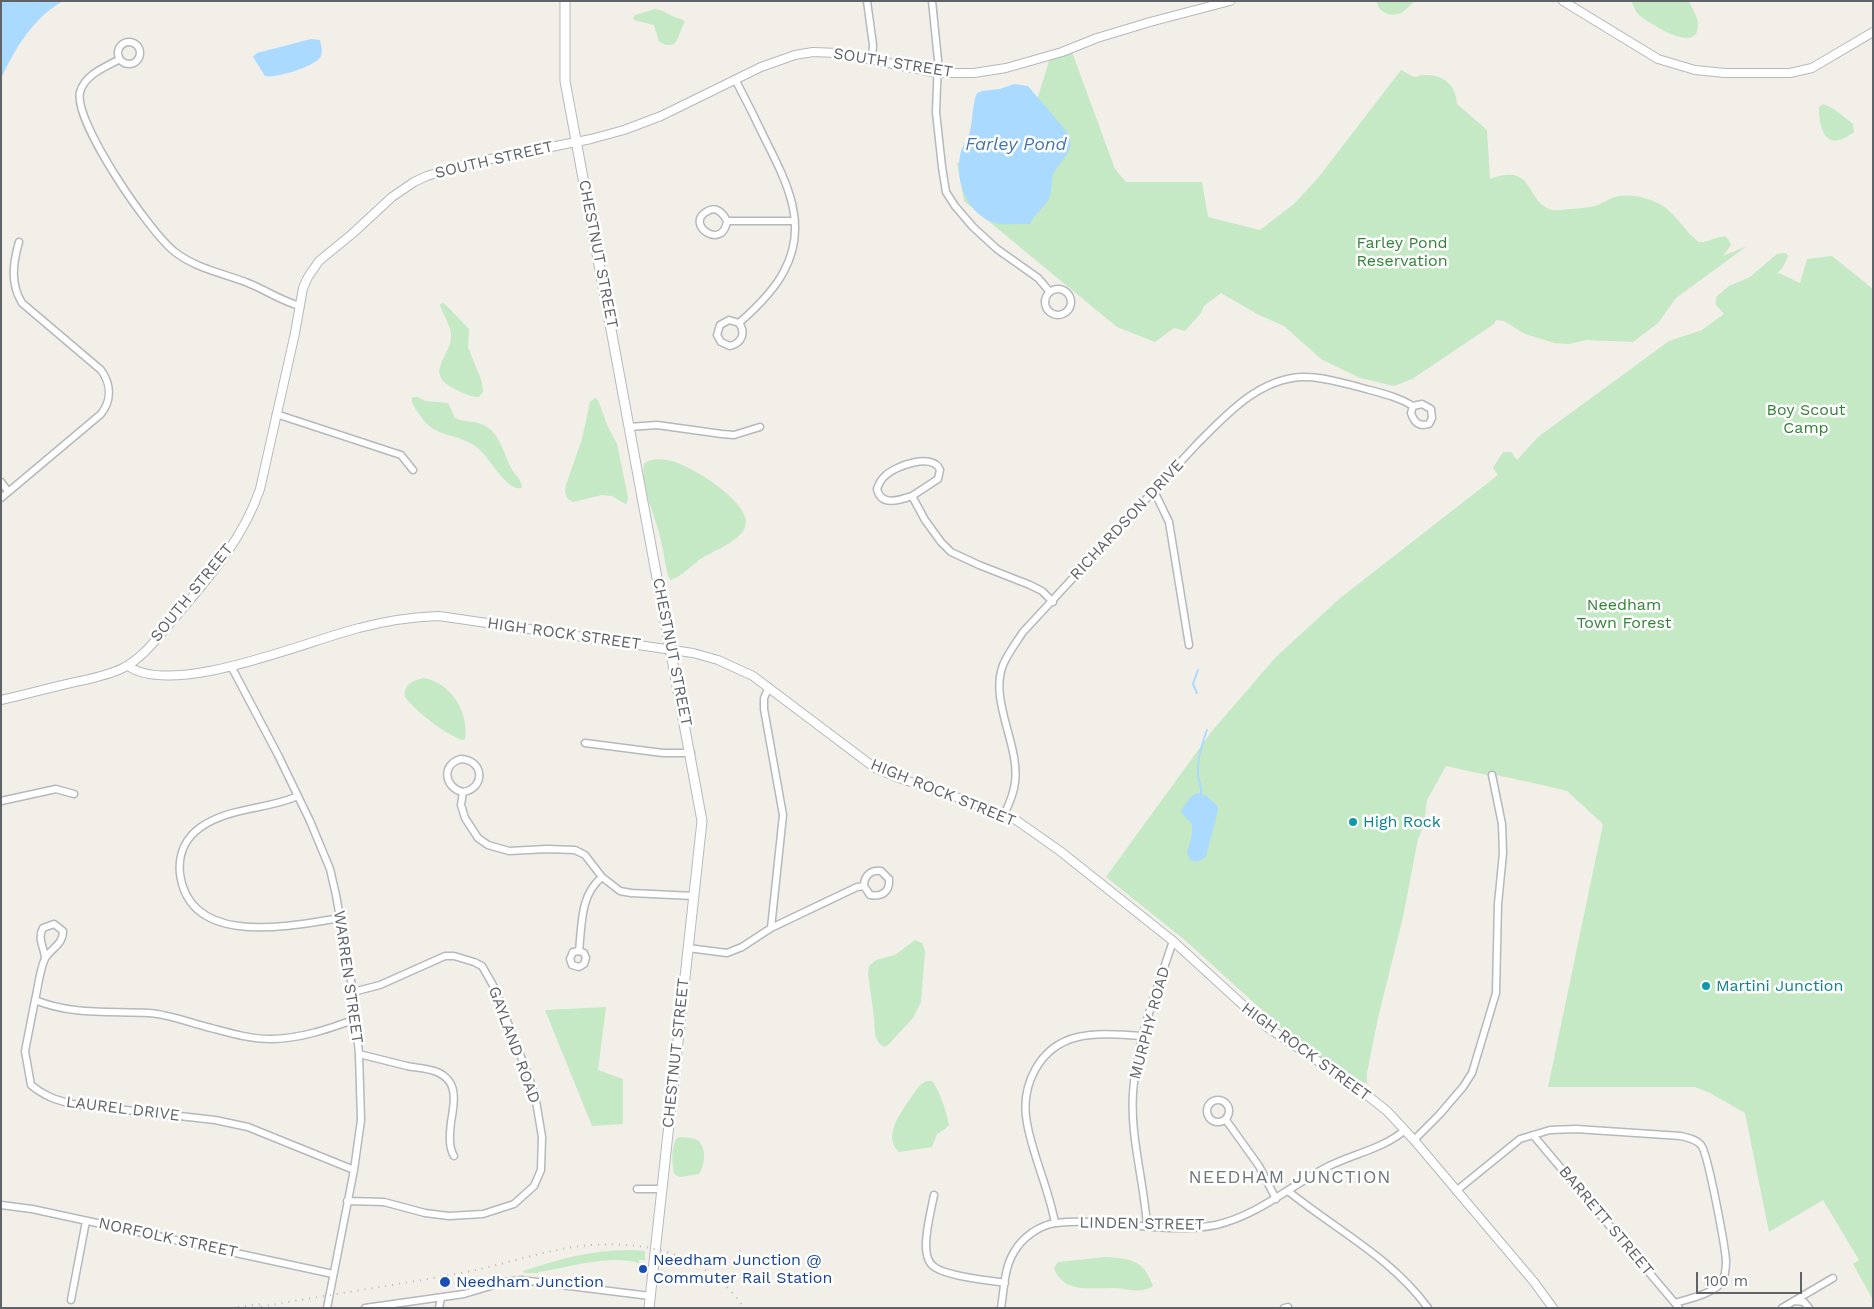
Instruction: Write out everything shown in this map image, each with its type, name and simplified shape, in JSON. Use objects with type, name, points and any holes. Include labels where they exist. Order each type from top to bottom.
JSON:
[{"type":"main road","name":"CHESTNUT STREET","points":[[565,1],[565,81],[702,820],[649,1308]]},
{"type":"street","points":[[868,1],[873,45],[872,59]]},
{"type":"street","points":[[932,1],[936,36],[936,112],[946,192],[973,227],[997,249],[1038,278],[1050,292]]},
{"type":"street","name":"SOUTH STREET","points":[[1,700],[105,675],[128,666],[154,642],[206,580],[226,554],[252,509],[260,489],[306,281],[315,264],[392,197],[414,182],[466,164],[577,142],[640,125],[773,62],[804,53],[831,52],[937,73],[974,74],[1006,68],[1062,52],[1097,38],[1150,22],[1230,1]]},
{"type":"street","points":[[1564,1],[1658,58],[1695,70],[1790,72],[1812,68],[1873,32]]},
{"type":"street","points":[[120,58],[88,79],[81,90],[80,104],[114,174],[154,231],[176,253],[196,266],[249,283],[286,302],[300,306]]},
{"type":"street","points":[[735,79],[784,176],[793,204],[795,221],[793,247],[785,270],[772,288],[738,323]]},
{"type":"street","points":[[712,209],[724,214],[727,221],[724,231],[720,234],[712,235],[704,232],[701,226],[701,218],[704,212],[712,209]]},
{"type":"street","points":[[727,221],[795,221]]},
{"type":"street","points":[[1,498],[101,414],[106,406],[109,392],[106,378],[101,370],[22,303],[16,291],[13,272],[14,258],[19,242]]},
{"type":"street","points":[[1060,290],[1069,295],[1071,304],[1066,313],[1056,315],[1048,310],[1045,300],[1050,292],[1060,290]]},
{"type":"street","points":[[729,320],[738,323],[743,331],[739,342],[730,346],[722,342],[717,335],[720,325],[729,320]]},
{"type":"street","name":"RICHARDSON DRIVE","points":[[1004,815],[1015,782],[1015,766],[1000,702],[1002,667],[1010,651],[1023,632],[1226,416],[1248,398],[1275,382],[1302,377],[1322,378],[1397,398],[1413,406]]},
{"type":"street","points":[[276,414],[401,455],[412,470]]},
{"type":"street","points":[[629,427],[657,425],[728,434],[760,427]]},
{"type":"street","points":[[929,461],[936,464],[940,470],[938,479],[912,496],[892,502],[883,499],[877,489],[880,482],[889,472],[910,463],[929,461]]},
{"type":"street","points":[[1,482],[8,491]]},
{"type":"street","points":[[1154,491],[1169,522],[1189,645]]},
{"type":"street","points":[[912,496],[925,520],[941,542],[952,552],[1030,585],[1042,591],[1053,602]]},
{"type":"street","name":"HIGH ROCK STREET","points":[[128,666],[144,674],[174,676],[231,666],[360,627],[394,620],[429,617],[458,618],[671,650],[723,661],[745,671],[769,687],[848,750],[875,768],[1016,820],[1087,872],[1173,941],[1268,1027],[1358,1088],[1386,1111],[1414,1140],[1534,1282],[1553,1308]]},
{"type":"street","name":"WARREN STREET","points":[[231,666],[270,737],[330,869],[353,992],[359,1054],[361,1120],[354,1170],[327,1308]]},
{"type":"street","points":[[769,687],[764,698],[764,709],[783,815],[771,928]]},
{"type":"street","points":[[584,743],[662,753],[691,753]]},
{"type":"street","points":[[461,759],[471,761],[478,768],[479,773],[477,784],[469,791],[463,792],[457,791],[450,785],[446,774],[450,764],[461,759]]},
{"type":"street","points":[[1414,1140],[1439,1115],[1472,1072],[1496,993],[1498,904],[1503,853],[1502,824],[1492,775]]},
{"type":"street","points":[[1,801],[56,789],[74,794]]},
{"type":"street","points":[[463,792],[461,805],[465,818],[478,838],[488,845],[509,851],[575,850],[590,860],[602,877],[615,888],[625,893],[694,896]]},
{"type":"street","points":[[298,796],[284,803],[239,811],[218,817],[199,828],[188,839],[181,853],[179,865],[183,887],[191,903],[198,910],[217,920],[248,928],[272,927],[340,918]]},
{"type":"street","points":[[874,870],[881,871],[889,879],[888,890],[884,894],[877,896],[870,895],[864,886],[867,874],[874,870]]},
{"type":"street","points":[[579,951],[586,898],[591,888],[602,877]]},
{"type":"street","points":[[688,948],[728,953],[771,928],[850,890],[864,886]]},
{"type":"street","points":[[54,924],[63,931],[63,935],[57,947],[45,958],[39,938],[40,933],[42,928],[54,924]]},
{"type":"street","name":"MURPHY ROAD","points":[[1147,1226],[1136,1147],[1133,1108],[1134,1079],[1143,1036],[1173,941]]},
{"type":"street","name":"GAYLAND ROAD","points":[[347,1200],[384,1202],[424,1213],[450,1216],[483,1214],[514,1204],[534,1186],[541,1170],[542,1138],[532,1084],[494,987],[482,966],[454,956],[445,956],[380,985],[353,992]]},
{"type":"street","name":"LAUREL DRIVE","points":[[45,958],[25,1051],[31,1085],[43,1094],[72,1104],[215,1120],[248,1128],[354,1170]]},
{"type":"street","points":[[35,1000],[52,1007],[90,1012],[149,1013],[241,1036],[270,1039],[299,1037],[356,1020]]},
{"type":"street","points":[[1055,1223],[1027,1123],[1026,1094],[1033,1073],[1045,1055],[1074,1038],[1100,1035],[1143,1036]]},
{"type":"street","points":[[359,1054],[410,1066],[429,1068],[440,1073],[450,1082],[453,1090],[453,1110],[450,1142],[454,1156]]},
{"type":"street","points":[[1226,1120],[1259,1166],[1276,1199]]},
{"type":"street","points":[[1456,1191],[1520,1139],[1550,1130],[1576,1129],[1662,1134],[1694,1139],[1703,1146],[1708,1163],[1724,1243],[1725,1274],[1720,1284],[1700,1296],[1677,1305]]},
{"type":"street","name":"LINDEN STREET","points":[[1001,1308],[1010,1260],[1019,1244],[1030,1234],[1055,1223],[1185,1228],[1215,1225],[1240,1217],[1276,1199],[1326,1168],[1390,1141],[1405,1130]]},
{"type":"street","name":"BARRETT STREET","points":[[1533,1134],[1677,1305]]},
{"type":"street","points":[[637,1189],[661,1189]]},
{"type":"street","points":[[1288,1192],[1384,1263],[1411,1287],[1428,1308]]},
{"type":"street","points":[[934,1194],[926,1244],[927,1256],[932,1265],[942,1271],[954,1274],[1005,1283]]},
{"type":"street","name":"NORFOLK STREET","points":[[1,1205],[32,1209],[333,1274]]},
{"type":"street","points":[[71,1300],[86,1221]]},
{"type":"street","points":[[1782,1308],[1833,1278]]},
{"type":"street","points":[[365,1308],[441,1298],[474,1292],[504,1282],[521,1280],[560,1283],[650,1296]]},
{"type":"street","points":[[439,1308],[441,1298]]},
{"type":"street","points":[[1794,1301],[1804,1302],[1809,1308]]},
{"type":"green space","points":[[1377,1],[1415,1],[1403,12],[1395,15],[1387,14],[1381,10]]},
{"type":"green space","points":[[1631,1],[1689,1],[1698,23],[1696,33],[1691,37],[1683,38],[1673,35],[1639,15]]},
{"type":"green space","points":[[655,9],[682,19],[685,22],[674,44],[666,45],[659,42],[654,25],[634,20],[633,18],[635,15]]},
{"type":"green space","name":"Farley Pond Reservation","points":[[1072,52],[1115,169],[1126,182],[1202,182],[1208,217],[1260,230],[1294,204],[1318,178],[1401,70],[1415,77],[1423,75],[1437,76],[1447,82],[1454,91],[1457,104],[1487,130],[1490,179],[1505,175],[1522,179],[1543,206],[1552,210],[1559,210],[1591,207],[1617,196],[1644,198],[1667,209],[1699,242],[1726,237],[1731,245],[1723,256],[1747,246],[1676,298],[1658,323],[1633,342],[1587,340],[1569,344],[1554,343],[1525,334],[1504,321],[1496,320],[1494,324],[1412,379],[1394,386],[1360,378],[1321,359],[1284,326],[1257,314],[1221,293],[1204,306],[1201,313],[1185,331],[1174,328],[1155,342],[1117,327],[964,201],[957,163],[968,162],[1035,106],[1049,61]]},
{"type":"green space","points":[[1823,104],[1834,109],[1853,124],[1854,132],[1845,138],[1837,140],[1831,140],[1826,137],[1819,116],[1819,107]]},
{"type":"green space","name":"Needham Town Forest","points":[[1786,253],[1788,256],[1783,267],[1776,275],[1779,273],[1800,283],[1807,259],[1832,256],[1873,289],[1873,1300],[1853,1264],[1859,1260],[1823,1200],[1769,1232],[1745,1113],[1710,1093],[1695,1087],[1548,1087],[1603,824],[1567,791],[1446,766],[1427,800],[1424,824],[1418,839],[1403,917],[1378,1018],[1367,1073],[1367,1084],[1325,1062],[1295,1040],[1186,941],[1106,877],[1212,731],[1275,658],[1339,599],[1498,475],[1493,468],[1503,452],[1511,452],[1517,460],[1538,437],[1669,341],[1702,330],[1724,314],[1716,305],[1716,297],[1729,286],[1750,277],[1777,254]]},
{"type":"green space","points":[[444,303],[469,329],[468,347],[482,382],[483,392],[479,397],[456,390],[444,382],[440,376],[440,369],[448,349],[451,334],[440,304]]},
{"type":"green space","points":[[412,397],[418,397],[425,401],[448,403],[455,418],[487,427],[497,437],[511,468],[521,482],[522,488],[516,488],[503,479],[475,446],[430,427],[412,403]]},
{"type":"green space","points":[[595,398],[598,400],[608,427],[617,444],[628,497],[625,504],[612,496],[602,495],[573,502],[568,499],[565,493],[582,439],[590,402]]},
{"type":"green space","points":[[657,459],[681,464],[716,485],[738,504],[744,514],[746,523],[740,535],[734,540],[699,560],[682,574],[671,580],[668,576],[659,532],[644,484],[644,464]]},
{"type":"green space","points":[[424,678],[442,686],[456,700],[464,719],[465,739],[462,740],[440,728],[416,709],[405,697],[407,686],[416,680]]},
{"type":"green space","points":[[915,940],[922,943],[925,951],[921,1002],[913,1018],[884,1047],[878,1042],[875,1034],[868,974],[869,966],[876,960],[895,955]]},
{"type":"green space","points":[[606,1007],[598,1070],[623,1079],[623,1124],[592,1126],[545,1010]]},
{"type":"green space","points":[[926,1081],[932,1081],[938,1091],[949,1125],[937,1134],[932,1147],[899,1152],[892,1140],[894,1127],[916,1090]]},
{"type":"green space","points":[[680,1137],[695,1139],[700,1143],[704,1151],[704,1161],[699,1174],[680,1177],[674,1174],[672,1161],[673,1147],[676,1139]]},
{"type":"green space","points":[[617,1250],[645,1251],[645,1260],[639,1260],[639,1263],[614,1260],[601,1261],[538,1273],[525,1273],[523,1271],[576,1256]]},
{"type":"green space","points":[[1106,1257],[1129,1260],[1140,1265],[1145,1270],[1153,1286],[1144,1290],[1080,1288],[1065,1282],[1059,1277],[1054,1268],[1058,1262]]},
{"type":"water","points":[[1,1],[63,1],[42,16],[18,46],[1,79]]},
{"type":"water","points":[[311,39],[320,40],[321,56],[312,64],[295,71],[277,76],[265,76],[253,57],[257,53]]},
{"type":"water","name":"Farley Pond","points":[[1014,84],[1028,86],[1068,133],[1070,140],[1069,151],[1053,175],[1049,199],[1030,224],[999,224],[977,213],[966,196],[960,176],[961,153],[970,131],[977,93],[1000,89]]},
{"type":"water","points":[[1197,793],[1207,796],[1218,807],[1218,811],[1206,856],[1201,860],[1195,861],[1190,860],[1187,853],[1192,835],[1192,824],[1182,814],[1182,809],[1191,797]]},
{"type":"waterway","points":[[1197,693],[1193,684],[1198,670]]},
{"type":"waterway","points":[[1201,793],[1198,763],[1207,730]]},
{"type":"railway","points":[[254,1308],[456,1274],[567,1248],[617,1244],[666,1252],[688,1260],[709,1272],[728,1288],[744,1308]]},
{"type":"railway","points":[[231,1308],[261,1304]]},
{"type":"place","name":"High Rock","points":[[1353,822]]},
{"type":"place","name":"Martini Junction","points":[[1706,986]]},
{"type":"place","name":"Needham Junction @ Commuter Rail Station","points":[[643,1269]]},
{"type":"place","name":"Needham Junction","points":[[445,1282]]},
{"type":"district","name":"NEEDHAM JUNCTION","points":[[1290,1178]]},
{"type":"park label","name":"Boy Scout Camp","points":[[1806,419]]}]
